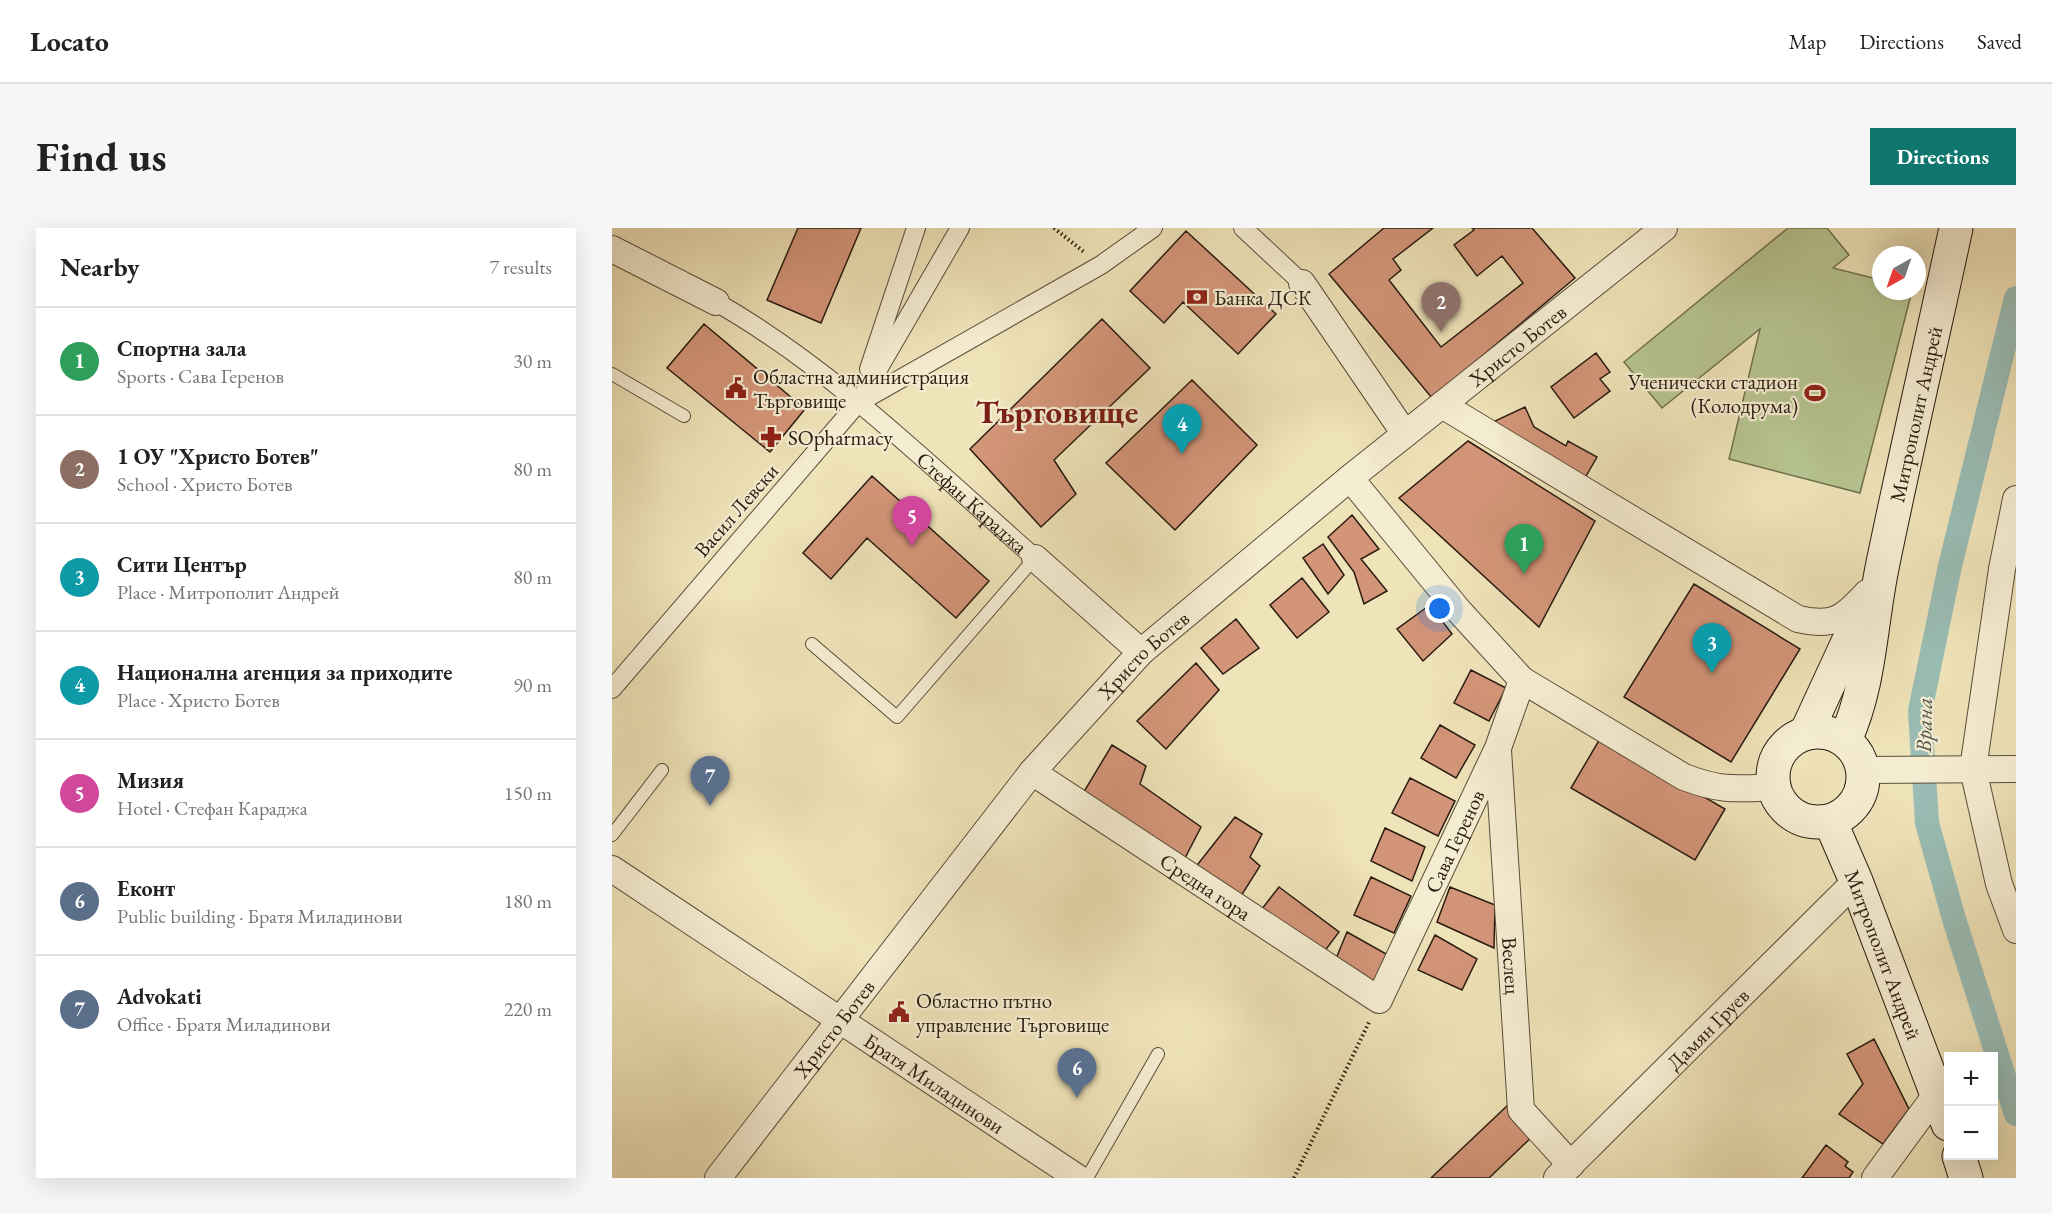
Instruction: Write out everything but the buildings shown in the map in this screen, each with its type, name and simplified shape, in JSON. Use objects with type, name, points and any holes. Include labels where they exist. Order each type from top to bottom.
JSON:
[{"type":"main road","name":"Митрополит Андрей","points":[[1845,741],[1863,692],[1878,576],[1956,228]]},
{"type":"main road","name":"Митрополит Андрей","points":[[1774,787],[1772,774],[1776,760],[1788,743],[1806,733],[1878,576]]},
{"type":"main road","points":[[1774,787],[1779,801],[1789,812],[1802,819],[1816,822],[1830,821],[1842,815],[1852,807],[1859,796],[1863,783],[1874,770],[1859,758],[1852,747],[1831,733],[1818,731],[1806,733]]},
{"type":"main road","name":"Митрополит Андрей","points":[[1830,821],[1856,881],[1944,1111]]},
{"type":"main road","points":[[1961,1160],[1966,1178]]},
{"type":"street","points":[[858,403],[916,228]]},
{"type":"street","points":[[858,403],[960,228]]},
{"type":"street","name":"Васил Левски","points":[[612,689],[858,403],[1101,265],[1153,228]]},
{"type":"street","points":[[1243,228],[1302,283],[1405,434]]},
{"type":"street","name":"Христо Ботев","points":[[718,1178],[1032,772],[1141,652],[1350,478],[1664,228]]},
{"type":"street","name":"Стефан Караджа","points":[[612,249],[716,302],[751,322],[796,353],[858,403],[1141,652]]},
{"type":"street","points":[[1442,405],[1798,619],[1827,623],[1842,617],[1878,576]]},
{"type":"street","points":[[1350,478],[1459,611],[1522,680],[1684,777],[1729,790],[1774,787]]},
{"type":"street","points":[[2016,499],[1966,769],[1999,884],[2016,930]]},
{"type":"street","name":"Сава Геренов","points":[[1379,1000],[1498,748],[1522,680]]},
{"type":"street","name":"Веслец","points":[[1498,748],[1521,1110],[1564,1171]]},
{"type":"street","points":[[1874,770],[2016,769]]},
{"type":"street","name":"Средна гора","points":[[1032,772],[1379,1000]]},
{"type":"street","name":"Братя Миладинови","points":[[612,869],[1078,1178]]},
{"type":"street","name":"Дамян Груев","points":[[1564,1171],[1856,881]]},
{"type":"street","points":[[1875,1178],[1938,1092]]},
{"type":"lane","points":[[612,374],[684,416]]},
{"type":"lane","points":[[812,644],[897,717],[1035,558]]},
{"type":"lane","points":[[612,836],[662,770]]},
{"type":"lane","points":[[1087,1178],[1158,1054]]},
{"type":"path","points":[[1054,228],[1101,265]]},
{"type":"path","points":[[1294,1178],[1379,1000]]},
{"type":"green space","name":"Ученически стадион (Колодрума)","points":[[1788,228],[1827,228],[1849,255],[1833,268],[1872,278],[1872,300],[1910,300],[1860,493],[1729,459],[1760,329],[1662,408],[1624,362]]},
{"type":"waterway","name":"Врана","points":[[2016,298],[1950,566],[1920,711],[1927,823],[1954,919],[2016,1114]]},
{"type":"place","name":"Банка ДСК","points":[[1197,297]]},
{"type":"place","name":"1 ОУ \"Христо Ботев\"","points":[[1441,332]]},
{"type":"place","name":"Областна администрация Търговище","points":[[736,388]]},
{"type":"place","name":"Ученически стадион (Колодрума)","points":[[1815,393]]},
{"type":"place","name":"SOpharmacy","points":[[771,437]]},
{"type":"place","name":"Национална агенция за приходите","points":[[1182,454]]},
{"type":"place","name":"Мизия","points":[[912,546]]},
{"type":"place","name":"Спортна зала","points":[[1524,574]]},
{"type":"place","name":"Сити Център","points":[[1712,673]]},
{"type":"place","name":"Advokati","points":[[710,806]]},
{"type":"place","name":"Областно пътно управление Търговище","points":[[899,1012]]},
{"type":"place","name":"Еконт","points":[[1077,1098]]},
{"type":"district","name":"Търговище","points":[[1057,411]]}]
